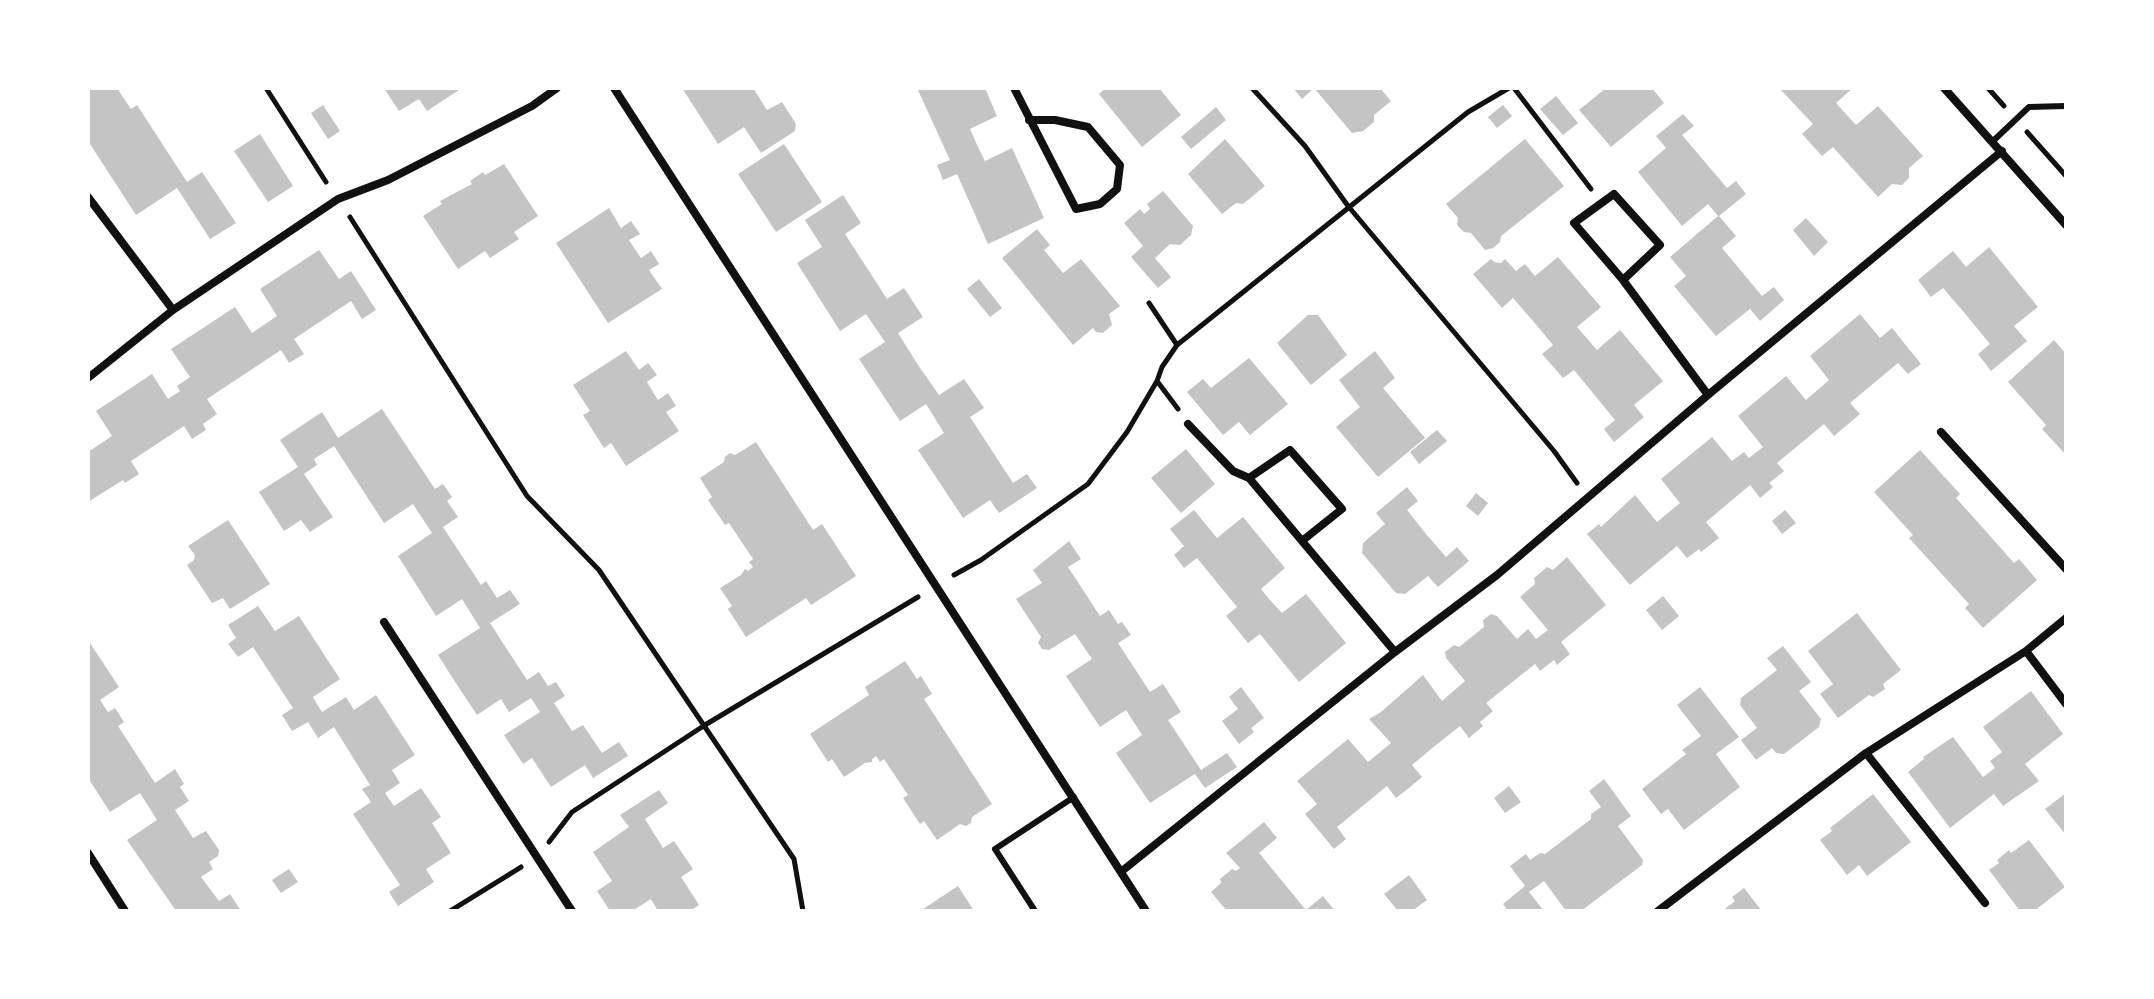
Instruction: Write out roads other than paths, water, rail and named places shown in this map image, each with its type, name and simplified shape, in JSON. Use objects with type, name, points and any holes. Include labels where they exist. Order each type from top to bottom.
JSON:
[{"type":"street","points":[[88,378],[173,310],[338,199],[401,173],[532,106],[557,88]]},
{"type":"street","points":[[614,88],[1146,911]]},
{"type":"street","points":[[1014,88],[1029,120],[1076,209],[1100,204],[1117,189],[1120,165],[1088,127],[1055,120],[1029,120]]},
{"type":"street","points":[[1944,88],[2066,225]]},
{"type":"street","points":[[1122,871],[1395,652],[1497,575],[1587,496],[2002,151]]},
{"type":"street","points":[[1623,280],[1660,245],[1614,194],[1574,223],[1623,280],[1708,395]]},
{"type":"street","points":[[88,197],[173,310]]},
{"type":"street","points":[[1188,424],[1233,471],[1249,478],[1395,652]]},
{"type":"street","points":[[1941,432],[2066,569]]},
{"type":"street","points":[[1249,478],[1290,450],[1342,509],[1302,541]]},
{"type":"street","points":[[1658,911],[1866,753],[2026,651],[2066,618]]},
{"type":"street","points":[[384,622],[572,911]]},
{"type":"street","points":[[2026,651],[2066,704]]},
{"type":"street","points":[[1866,753],[1985,903]]},
{"type":"street","points":[[88,853],[125,911]]},
{"type":"lane","points":[[1992,142],[2029,107],[2066,106]]},
{"type":"lane","points":[[1035,911],[995,849],[1074,797]]}]
